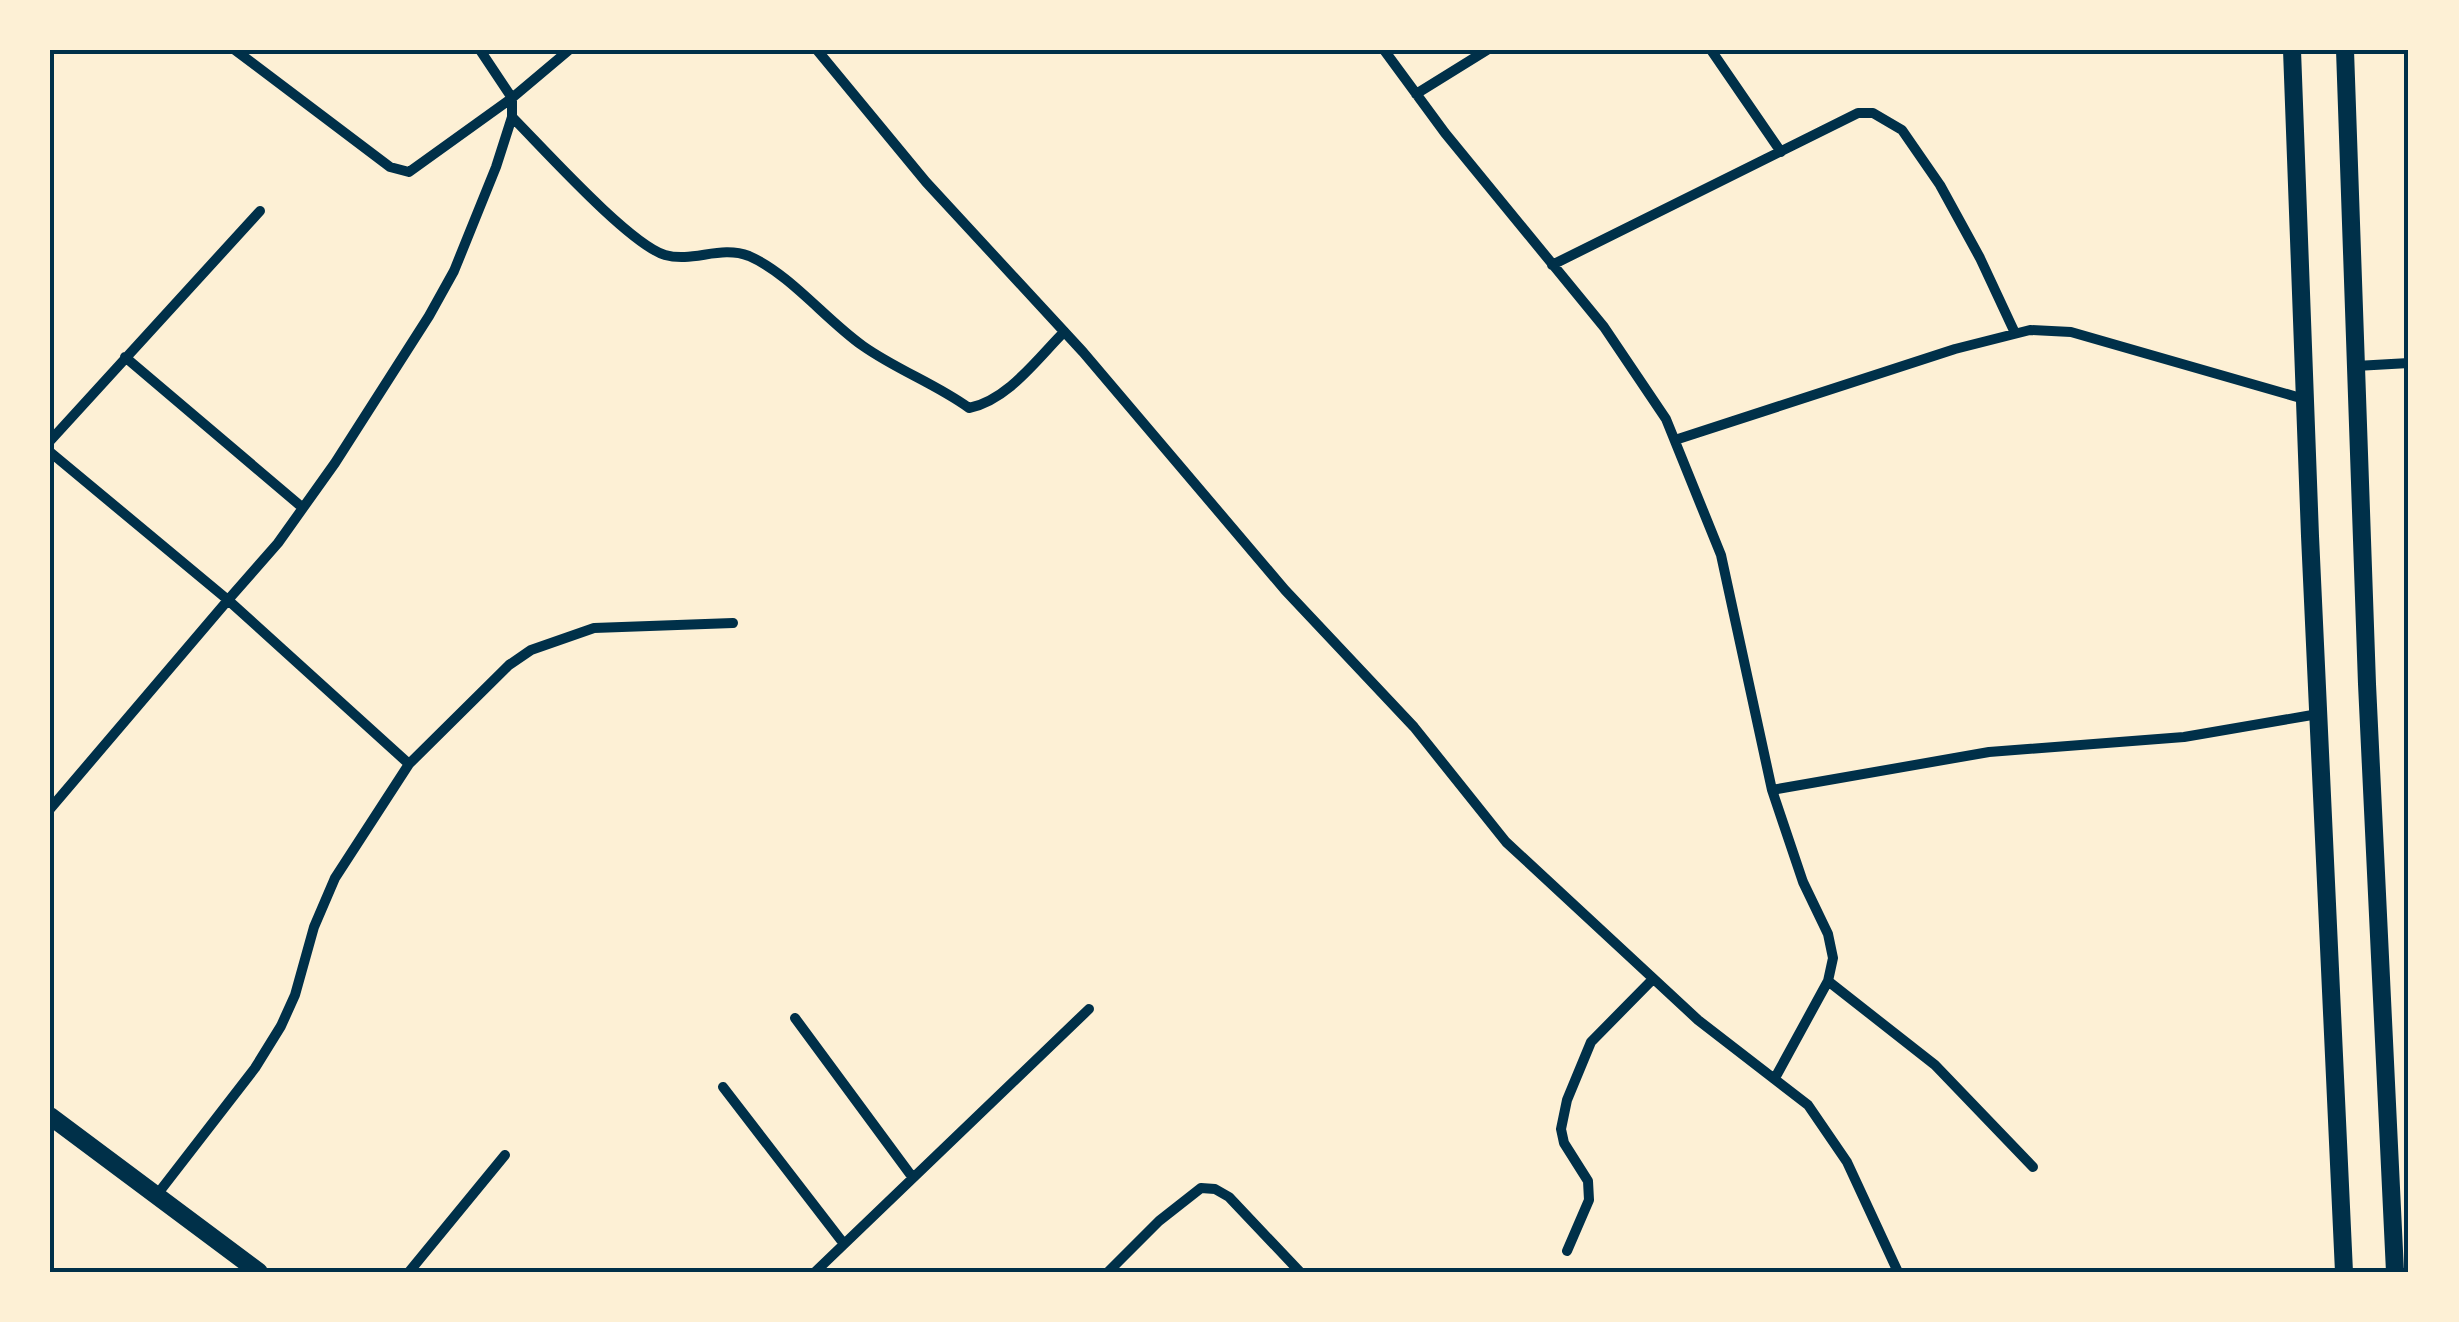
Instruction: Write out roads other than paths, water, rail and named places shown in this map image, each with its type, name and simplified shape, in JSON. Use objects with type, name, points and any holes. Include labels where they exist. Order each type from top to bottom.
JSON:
[{"type":"street","points":[[235,50],[390,167],[409,172],[512,98],[569,50]]},
{"type":"street","points":[[50,809],[278,543],[335,463],[446,286],[496,167],[512,117],[512,98],[497,70],[480,50]]},
{"type":"street","points":[[817,50],[926,182],[1064,332],[1285,590],[1414,727],[1506,842],[1698,1020],[1808,1105],[1847,1162],[1898,1272]]},
{"type":"street","points":[[1384,50],[1604,327],[1666,419],[1721,554],[1772,790],[1803,882],[1828,934],[1832,958],[1828,981],[1775,1078]]},
{"type":"street","points":[[1416,94],[1488,50]]},
{"type":"street","points":[[1711,50],[1781,152]]},
{"type":"street","points":[[2292,50],[2344,1272]]},
{"type":"street","points":[[2345,50],[2356,366],[2402,1248],[2396,1272]]},
{"type":"street","points":[[1552,266],[1858,113],[1873,113],[1902,130],[1940,186],[1980,258],[2015,334]]},
{"type":"street","points":[[512,117],[605,210],[648,245],[666,256],[726,250],[749,256],[863,346],[969,408],[986,404],[1001,394],[1064,332]]},
{"type":"street","points":[[50,441],[260,211]]},
{"type":"street","points":[[1675,440],[1956,349],[2030,330],[2072,332],[2304,399]]},
{"type":"street","points":[[124,357],[303,508]]},
{"type":"street","points":[[2356,366],[2409,363]]},
{"type":"street","points":[[50,452],[228,600],[409,764]]},
{"type":"street","points":[[156,1196],[255,1068],[282,1026],[314,927],[335,878],[409,764],[509,665],[531,650],[594,628],[732,622]]},
{"type":"street","points":[[1772,790],[1989,752],[2184,737],[2318,714]]},
{"type":"street","points":[[1566,1251],[1588,1200],[1588,1181],[1564,1143],[1561,1129],[1566,1100],[1591,1042],[1653,979]]},
{"type":"street","points":[[1828,981],[1935,1065],[2034,1167]]},
{"type":"street","points":[[815,1272],[1089,1009]]},
{"type":"street","points":[[795,1018],[913,1178]]},
{"type":"street","points":[[722,1087],[844,1244]]},
{"type":"street","points":[[50,1116],[259,1272]]},
{"type":"street","points":[[409,1272],[505,1155]]},
{"type":"street","points":[[1108,1272],[1159,1221],[1201,1188],[1216,1189],[1229,1197],[1300,1272]]}]
